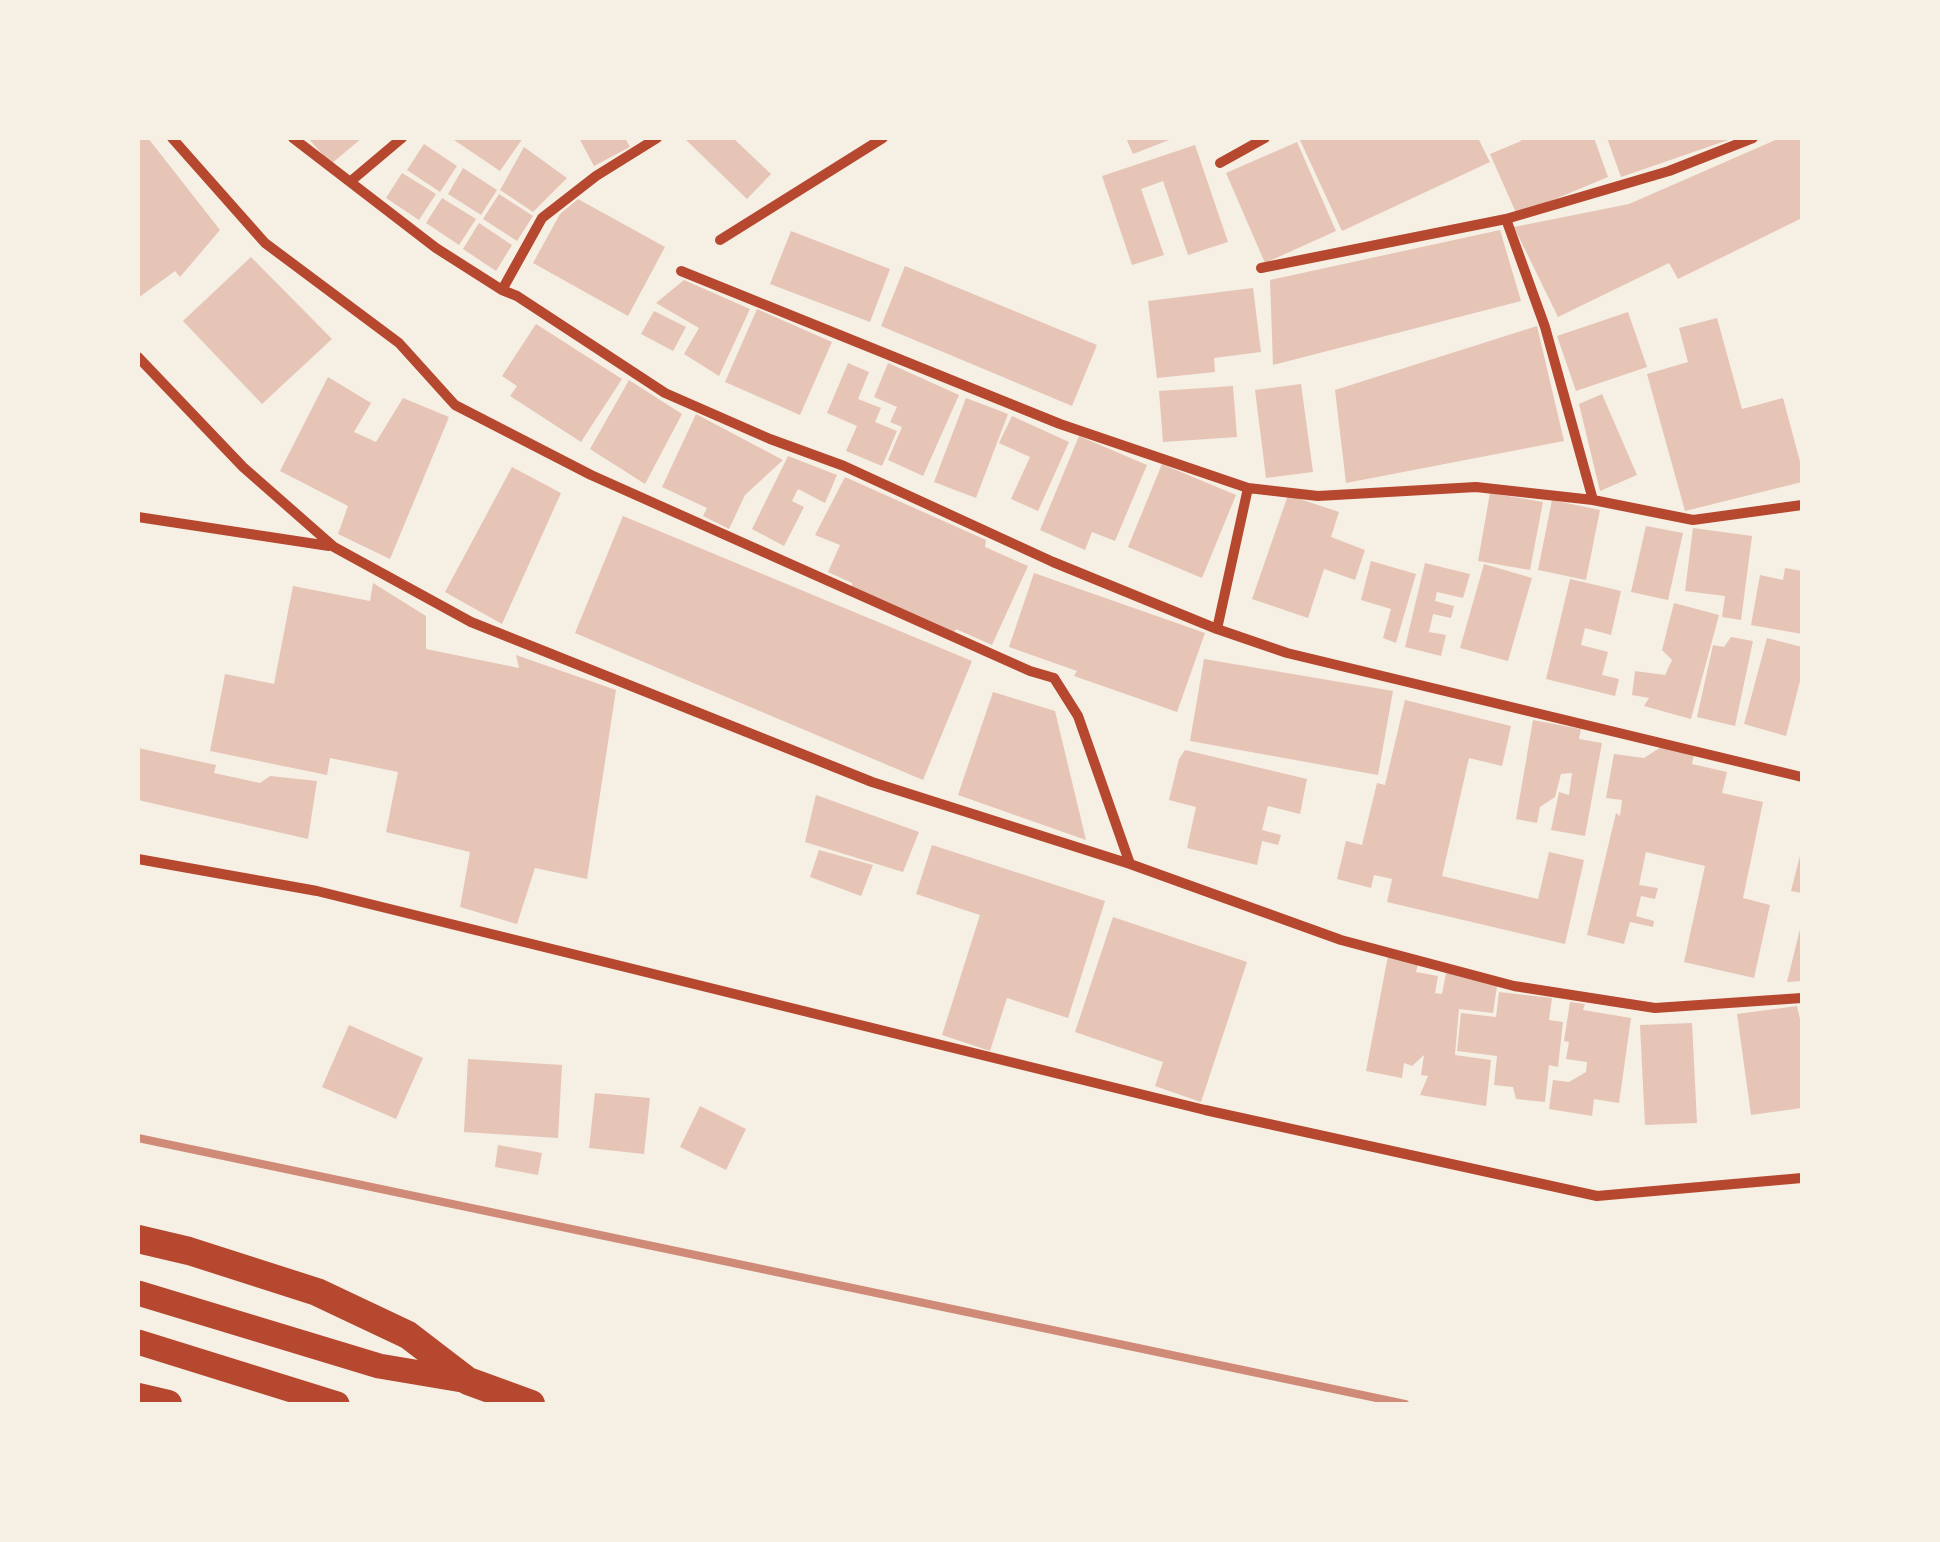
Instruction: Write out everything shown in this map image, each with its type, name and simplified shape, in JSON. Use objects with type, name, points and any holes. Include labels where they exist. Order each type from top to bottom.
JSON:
[{"type":"highway","points":[[138,1239],[317,1292],[408,1334],[468,1381],[532,1404]]},
{"type":"highway","points":[[138,1397],[168,1404]]},
{"type":"main road","points":[[138,1292],[379,1366],[468,1381]]},
{"type":"main road","points":[[138,1342],[336,1404]]},
{"type":"street","points":[[172,138],[265,244],[399,344],[455,405],[591,475],[1054,678],[1078,716],[1130,864]]},
{"type":"street","points":[[292,138],[436,248],[665,393],[844,466],[1053,562],[1217,629],[1287,653],[1802,778]]},
{"type":"street","points":[[351,181],[402,138]]},
{"type":"street","points":[[502,290],[542,218],[596,176],[656,138]]},
{"type":"street","points":[[720,240],[883,138]]},
{"type":"street","points":[[1220,162],[1265,138]]},
{"type":"street","points":[[1261,268],[1506,219],[1669,171],[1754,138]]},
{"type":"street","points":[[1506,219],[1545,327],[1593,500]]},
{"type":"street","points":[[682,271],[1060,424],[1248,488],[1318,496],[1476,487],[1593,500],[1693,520],[1802,505]]},
{"type":"street","points":[[138,357],[243,468],[334,546],[471,622],[872,782],[1130,864],[1341,940],[1514,986],[1655,1008],[1802,998]]},
{"type":"street","points":[[1217,629],[1248,488]]},
{"type":"street","points":[[138,518],[334,546]]},
{"type":"street","points":[[138,859],[316,890],[1205,1110],[1598,1196],[1802,1178]]},
{"type":"building","points":[[138,138],[148,138],[220,230],[180,277],[175,271],[138,298]]},
{"type":"building","points":[[308,138],[362,138],[331,164]]},
{"type":"building","points":[[451,138],[523,138],[500,171]]},
{"type":"building","points":[[579,138],[625,138],[630,147],[594,166]]},
{"type":"building","points":[[684,138],[733,138],[771,174],[747,199]]},
{"type":"building","points":[[1126,138],[1174,138],[1133,154]]},
{"type":"building","points":[[1299,138],[1478,138],[1490,162],[1342,231]]},
{"type":"building","points":[[1520,138],[1594,138],[1608,177],[1517,215],[1490,154],[1521,141]]},
{"type":"building","points":[[1607,138],[1734,138],[1621,177]]},
{"type":"building","points":[[1780,138],[1802,138],[1802,218],[1678,279],[1669,263],[1558,317],[1514,227],[1629,204]]},
{"type":"building","points":[[1297,142],[1336,231],[1265,263],[1226,173]]},
{"type":"building","points":[[424,144],[457,166],[440,192],[407,170]]},
{"type":"building","points":[[1195,145],[1228,242],[1188,255],[1163,181],[1141,189],[1164,255],[1132,265],[1102,176]]},
{"type":"building","points":[[524,147],[567,178],[533,212],[500,190]]},
{"type":"building","points":[[463,168],[497,190],[481,215],[448,194]]},
{"type":"building","points":[[402,173],[436,194],[419,220],[386,198]]},
{"type":"building","points":[[499,194],[533,216],[517,241],[483,219]]},
{"type":"building","points":[[442,198],[476,219],[459,245],[426,223]]},
{"type":"building","points":[[578,199],[665,247],[628,316],[533,263],[560,214]]},
{"type":"building","points":[[479,223],[512,245],[496,271],[463,249]]},
{"type":"building","points":[[1500,230],[1521,301],[1273,365],[1270,280]]},
{"type":"building","points":[[791,231],[890,269],[870,322],[770,284]]},
{"type":"building","points":[[251,257],[332,339],[262,404],[183,321]]},
{"type":"building","points":[[905,266],[1097,345],[1072,406],[881,326]]},
{"type":"building","points":[[684,280],[750,309],[719,376],[684,354],[699,328],[656,303]]},
{"type":"building","points":[[1253,288],[1261,352],[1214,358],[1215,372],[1157,378],[1148,301]]},
{"type":"building","points":[[757,309],[832,342],[800,415],[725,382]]},
{"type":"building","points":[[654,311],[686,327],[673,351],[641,334]]},
{"type":"building","points":[[1628,312],[1647,367],[1576,391],[1557,336]]},
{"type":"building","points":[[1717,318],[1742,409],[1783,398],[1802,482],[1685,511],[1647,374],[1688,362],[1679,328]]},
{"type":"building","points":[[536,324],[622,379],[581,442],[510,396],[517,386],[502,376]]},
{"type":"building","points":[[1537,326],[1564,441],[1346,483],[1335,390]]},
{"type":"building","points":[[848,363],[869,372],[858,399],[881,408],[875,422],[897,431],[882,466],[846,451],[857,426],[827,413]]},
{"type":"building","points":[[888,363],[959,395],[923,476],[888,460],[902,427],[890,422],[897,407],[874,397]]},
{"type":"building","points":[[328,377],[371,403],[354,432],[376,442],[403,398],[449,417],[390,559],[338,534],[348,506],[280,471]]},
{"type":"building","points":[[629,380],[682,414],[645,484],[590,449]]},
{"type":"building","points":[[1301,384],[1313,472],[1266,478],[1255,390]]},
{"type":"building","points":[[1233,386],[1237,437],[1163,442],[1159,391]]},
{"type":"building","points":[[1602,394],[1637,475],[1600,491],[1579,404]]},
{"type":"building","points":[[966,398],[1008,414],[976,498],[934,482]]},
{"type":"building","points":[[696,414],[783,460],[745,495],[729,529],[703,516],[707,508],[662,487]]},
{"type":"building","points":[[1012,416],[1069,442],[1038,511],[1011,499],[1030,457],[999,443]]},
{"type":"building","points":[[1079,436],[1147,465],[1115,541],[1092,532],[1085,550],[1040,530]]},
{"type":"building","points":[[788,456],[837,475],[825,503],[798,489],[792,501],[804,507],[784,546],[752,529]]},
{"type":"building","points":[[1162,464],[1236,495],[1202,578],[1128,547]]},
{"type":"building","points":[[512,467],[561,493],[502,624],[445,592]]},
{"type":"building","points":[[845,477],[986,540],[985,547],[1028,566],[992,645],[956,629],[953,635],[852,588],[852,583],[828,572],[840,545],[815,535]]},
{"type":"building","points":[[1490,493],[1543,502],[1530,570],[1478,561]]},
{"type":"building","points":[[1288,495],[1339,512],[1331,537],[1365,550],[1355,580],[1324,569],[1308,618],[1252,599]]},
{"type":"building","points":[[1552,500],[1600,510],[1586,580],[1538,570]]},
{"type":"building","points":[[623,516],[972,661],[923,780],[575,633]]},
{"type":"building","points":[[1646,526],[1683,533],[1668,600],[1631,592]]},
{"type":"building","points":[[1693,528],[1752,536],[1741,620],[1722,617],[1725,596],[1685,591]]},
{"type":"building","points":[[1371,561],[1416,574],[1396,643],[1383,638],[1391,609],[1361,600]]},
{"type":"building","points":[[1425,563],[1470,574],[1463,598],[1437,592],[1435,601],[1454,606],[1451,618],[1433,614],[1429,632],[1446,635],[1441,656],[1405,647]]},
{"type":"building","points":[[1484,564],[1532,578],[1508,661],[1460,648]]},
{"type":"building","points":[[1785,568],[1802,571],[1802,634],[1751,625],[1760,575],[1783,580]]},
{"type":"building","points":[[1034,573],[1205,633],[1177,712],[1074,676],[1077,671],[1009,647]]},
{"type":"building","points":[[1570,579],[1621,591],[1611,635],[1585,628],[1581,645],[1608,652],[1602,675],[1619,679],[1615,696],[1546,679]]},
{"type":"building","points":[[373,583],[426,616],[426,649],[519,668],[516,655],[616,690],[587,879],[535,868],[517,924],[460,907],[470,852],[386,832],[398,772],[330,758],[327,775],[210,751],[225,674],[274,684],[293,586],[370,601]]},
{"type":"building","points":[[1674,603],[1719,615],[1691,719],[1644,706],[1649,698],[1632,695],[1635,671],[1665,675],[1672,660],[1662,650]]},
{"type":"building","points":[[1731,637],[1753,641],[1735,726],[1697,717],[1713,645],[1724,647]]},
{"type":"building","points":[[1767,638],[1802,647],[1802,673],[1786,736],[1744,724]]},
{"type":"building","points":[[1204,659],[1393,691],[1378,775],[1190,741]]},
{"type":"building","points":[[993,692],[1055,711],[1086,840],[958,795]]},
{"type":"building","points":[[1405,700],[1511,726],[1502,766],[1469,758],[1442,876],[1538,899],[1549,852],[1584,860],[1565,944],[1387,902],[1392,879],[1374,875],[1371,888],[1337,879],[1346,841],[1362,845],[1377,783],[1385,785]]},
{"type":"building","points":[[1533,720],[1581,729],[1579,739],[1602,743],[1585,836],[1551,830],[1559,792],[1569,795],[1572,773],[1561,774],[1555,797],[1540,807],[1537,823],[1516,819]]},
{"type":"building","points":[[1661,747],[1694,754],[1692,764],[1727,772],[1722,793],[1763,802],[1743,898],[1770,905],[1754,978],[1684,962],[1705,866],[1646,852],[1639,885],[1658,888],[1655,899],[1641,896],[1636,916],[1654,921],[1653,927],[1630,922],[1624,944],[1587,935],[1616,813],[1620,816],[1622,800],[1606,798],[1614,754],[1644,758]]},
{"type":"building","points":[[138,748],[216,765],[214,773],[260,783],[270,776],[317,781],[308,839],[138,800]]},
{"type":"building","points":[[1185,750],[1307,779],[1300,814],[1268,806],[1262,830],[1281,835],[1278,845],[1262,841],[1257,865],[1187,848],[1196,807],[1169,800]]},
{"type":"building","points":[[816,795],[919,832],[903,872],[805,842]]},
{"type":"building","points":[[932,845],[1105,901],[1068,1018],[1007,998],[990,1051],[942,1035],[980,915],[916,894]]},
{"type":"building","points":[[819,850],[873,865],[861,896],[810,877]]},
{"type":"building","points":[[1802,852],[1802,893],[1791,891]]},
{"type":"building","points":[[1113,917],[1247,962],[1201,1102],[1155,1086],[1163,1062],[1075,1032]]},
{"type":"building","points":[[1801,925],[1802,981],[1787,982]]},
{"type":"building","points":[[1388,956],[1418,964],[1416,972],[1438,976],[1435,993],[1442,994],[1446,973],[1497,986],[1493,1013],[1459,1009],[1455,1055],[1491,1060],[1486,1106],[1420,1095],[1428,1076],[1421,1075],[1424,1055],[1412,1066],[1404,1063],[1402,1078],[1366,1071]]},
{"type":"building","points":[[1499,992],[1552,998],[1549,1020],[1563,1022],[1558,1067],[1549,1065],[1545,1102],[1516,1099],[1513,1087],[1494,1085],[1497,1056],[1457,1051],[1461,1013],[1496,1017]]},
{"type":"building","points":[[1570,1002],[1585,1004],[1583,1010],[1631,1018],[1619,1103],[1594,1099],[1592,1116],[1549,1109],[1553,1080],[1569,1082],[1586,1072],[1587,1062],[1566,1059],[1569,1042],[1564,1041]]},
{"type":"building","points":[[1797,1006],[1802,1018],[1802,1108],[1751,1115],[1737,1014]]},
{"type":"building","points":[[1692,1023],[1697,1123],[1645,1125],[1640,1025]]},
{"type":"building","points":[[349,1025],[423,1058],[396,1119],[322,1087]]},
{"type":"building","points":[[468,1059],[562,1065],[558,1138],[464,1132]]},
{"type":"building","points":[[595,1093],[650,1098],[644,1154],[589,1148]]},
{"type":"building","points":[[700,1106],[746,1129],[726,1170],[680,1147]]},
{"type":"building","points":[[498,1145],[542,1153],[538,1175],[495,1167]]},
{"type":"railway","points":[[138,1138],[1405,1404]]}]
